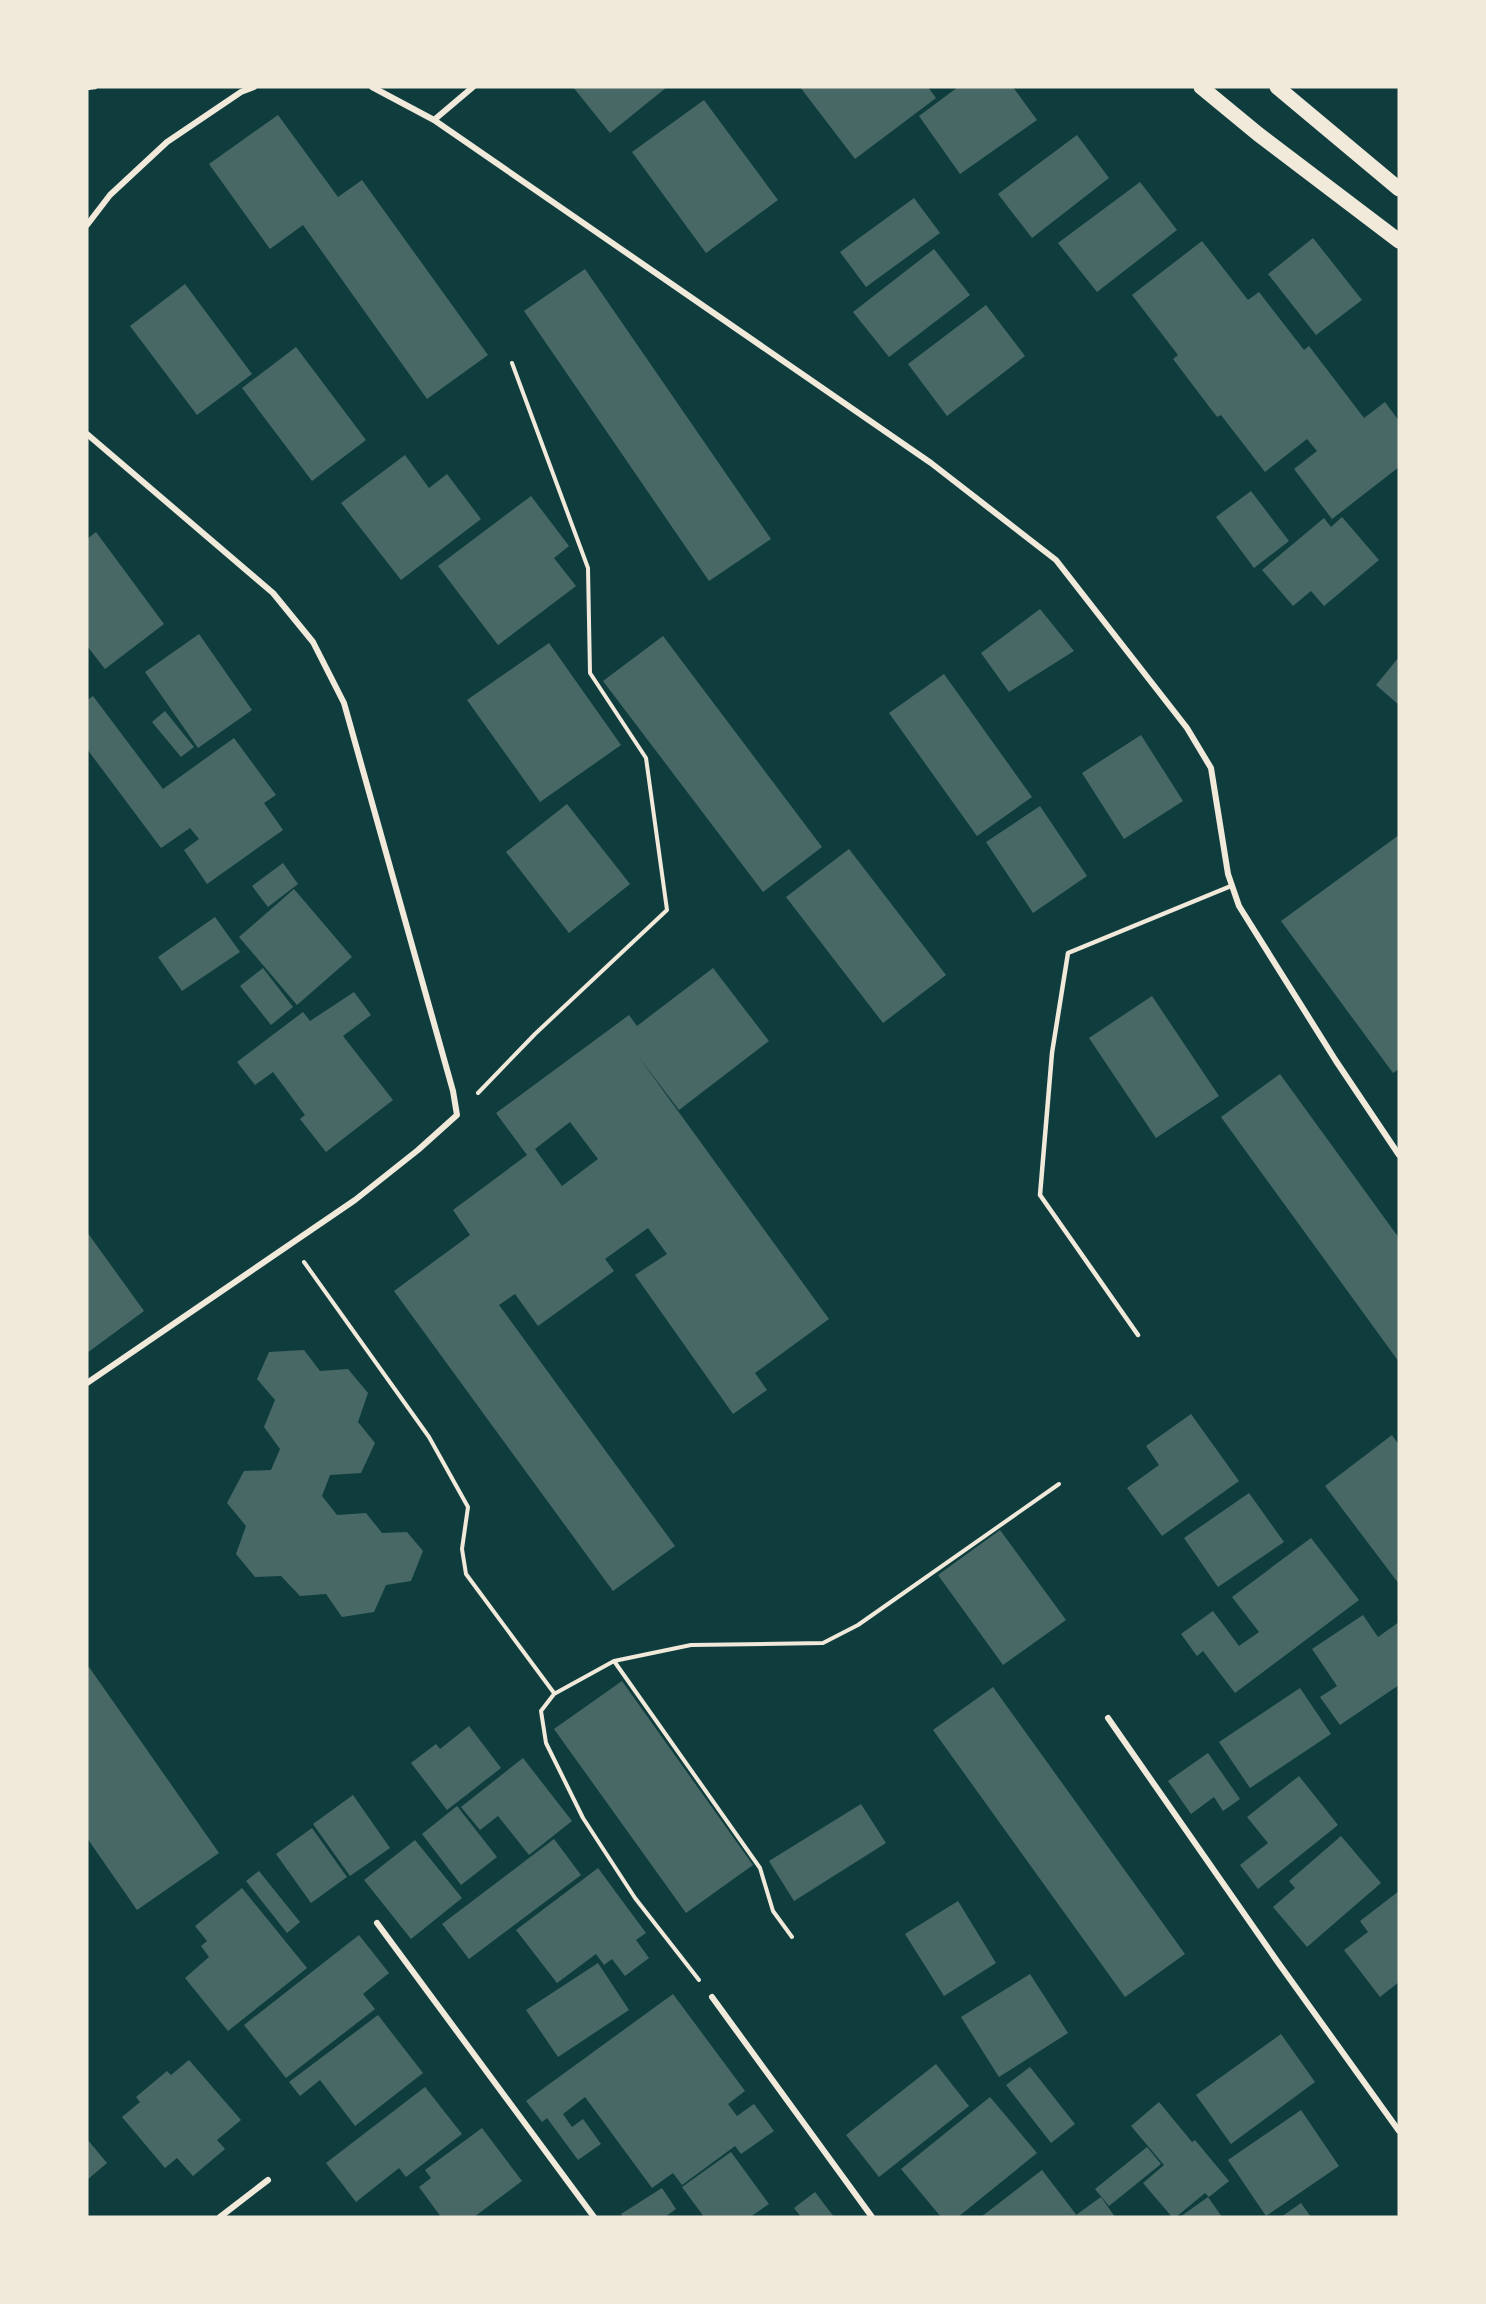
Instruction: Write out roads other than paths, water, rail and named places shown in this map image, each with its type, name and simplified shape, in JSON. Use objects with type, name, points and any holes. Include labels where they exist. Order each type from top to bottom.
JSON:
[{"type":"main road","points":[[1201,87],[1258,134],[1399,241]]},
{"type":"main road","points":[[1276,87],[1399,189]]},
{"type":"street","points":[[87,225],[110,195],[167,142],[241,92],[254,87]]},
{"type":"street","points":[[372,87],[434,120],[931,462],[1056,560],[1201,749],[1211,768],[1231,886],[1239,906],[1324,1042],[1399,1155]]},
{"type":"street","points":[[434,120],[473,87]]},
{"type":"street","points":[[87,434],[273,593],[314,642],[344,703],[453,1091],[457,1115],[418,1150],[355,1200],[87,1383]]},
{"type":"street","points":[[1108,1718],[1277,1961],[1399,2131]]},
{"type":"street","points":[[377,1923],[594,2217]]},
{"type":"street","points":[[712,1997],[872,2217]]},
{"type":"street","points":[[220,2217],[268,2180]]},
{"type":"lane","points":[[87,88],[95,87]]},
{"type":"lane","points":[[1138,1335],[1040,1195],[1052,1053],[1068,953],[1231,886]]}]
